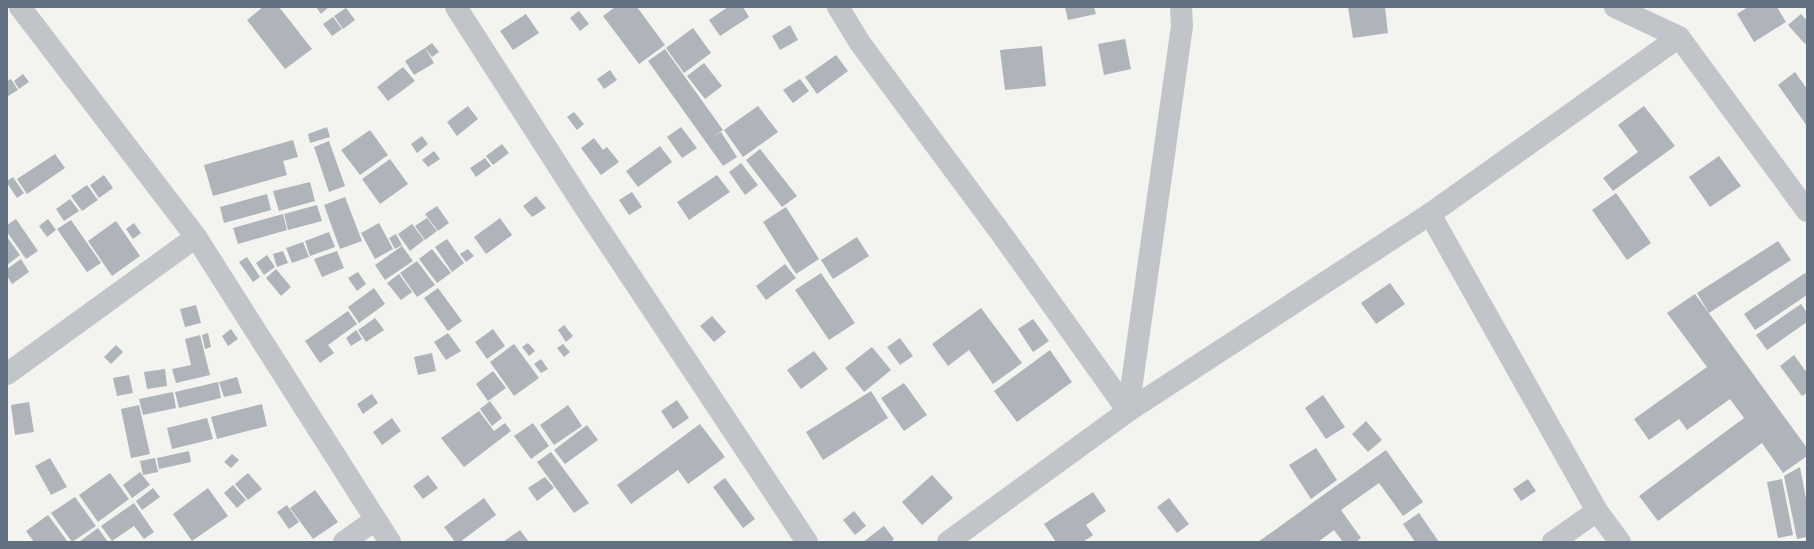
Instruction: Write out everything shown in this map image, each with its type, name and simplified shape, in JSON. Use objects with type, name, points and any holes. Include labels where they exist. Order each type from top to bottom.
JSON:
[{"type":"street","points":[[20,7],[196,237],[374,520],[390,542]]},
{"type":"street","points":[[456,7],[580,200],[807,542]]},
{"type":"street","points":[[838,7],[860,42],[1003,236],[1128,411]]},
{"type":"street","points":[[1128,411],[1182,26],[1181,7]]},
{"type":"street","points":[[1615,7],[1679,37],[1807,211]]},
{"type":"street","points":[[948,542],[1128,411],[1430,214],[1679,37]]},
{"type":"street","points":[[1430,214],[1596,511],[1620,542]]},
{"type":"street","points":[[7,374],[196,237]]},
{"type":"street","points":[[1554,542],[1596,511]]},
{"type":"street","points":[[344,542],[374,520]]},
{"type":"building","points":[[263,7],[279,7],[312,49],[285,69],[247,20]]},
{"type":"building","points":[[316,7],[329,7],[321,14]]},
{"type":"building","points":[[615,7],[637,7],[665,45],[639,64],[603,16]]},
{"type":"building","points":[[728,7],[743,7],[749,17],[720,36],[709,20]]},
{"type":"building","points":[[1065,7],[1094,7],[1096,14],[1068,20]]},
{"type":"building","points":[[1348,7],[1385,7],[1388,33],[1353,38]]},
{"type":"building","points":[[1748,7],[1777,7],[1786,22],[1754,42],[1737,14]]},
{"type":"building","points":[[346,8],[355,20],[343,29],[334,16]]},
{"type":"building","points":[[579,11],[589,24],[580,31],[570,18]]},
{"type":"building","points":[[526,14],[539,33],[513,50],[500,31]]},
{"type":"building","points":[[1801,14],[1807,21],[1807,42],[1805,44],[1788,25]]},
{"type":"building","points":[[333,17],[342,29],[332,36],[323,24]]},
{"type":"building","points":[[790,25],[798,40],[780,50],[772,36]]},
{"type":"building","points":[[693,28],[711,53],[684,73],[666,48]]},
{"type":"building","points":[[1125,39],[1131,69],[1104,75],[1098,44]]},
{"type":"building","points":[[432,43],[439,52],[432,57],[425,48]]},
{"type":"building","points":[[1042,46],[1046,86],[1005,90],[1000,50]]},
{"type":"building","points":[[425,48],[434,63],[414,75],[405,61]]},
{"type":"building","points":[[665,49],[723,130],[710,139],[721,132],[737,157],[723,166],[648,61]]},
{"type":"building","points":[[836,55],[848,71],[817,94],[805,77]]},
{"type":"building","points":[[704,63],[722,86],[705,99],[687,76]]},
{"type":"building","points":[[403,67],[415,81],[388,101],[377,87]]},
{"type":"building","points":[[610,70],[617,80],[604,89],[597,79]]},
{"type":"building","points":[[1795,72],[1807,89],[1807,126],[1778,85]]},
{"type":"building","points":[[23,74],[29,82],[19,89],[14,81]]},
{"type":"building","points":[[11,79],[18,90],[8,96],[7,81]]},
{"type":"building","points":[[800,79],[809,91],[793,103],[783,90]]},
{"type":"building","points":[[468,106],[478,119],[457,136],[447,122]]},
{"type":"building","points":[[758,106],[778,132],[743,157],[724,130]]},
{"type":"building","points":[[1644,106],[1675,146],[1613,191],[1603,178],[1638,152],[1618,125]]},
{"type":"building","points":[[574,112],[584,124],[577,130],[567,117]]},
{"type":"building","points":[[327,127],[330,137],[310,143],[308,134]]},
{"type":"building","points":[[681,127],[697,148],[682,158],[667,137]]},
{"type":"building","points":[[370,130],[388,155],[360,175],[341,150]]},
{"type":"building","points":[[422,136],[428,144],[417,153],[411,144]]},
{"type":"building","points":[[594,138],[603,150],[607,147],[619,162],[601,175],[581,148]]},
{"type":"building","points":[[293,140],[298,157],[283,161],[287,175],[213,196],[204,165]]},
{"type":"building","points":[[329,141],[345,186],[329,192],[314,147]]},
{"type":"building","points":[[502,144],[509,153],[493,165],[486,156]]},
{"type":"building","points":[[660,146],[672,162],[638,187],[626,171]]},
{"type":"building","points":[[760,149],[797,196],[782,207],[746,160]]},
{"type":"building","points":[[434,151],[440,159],[428,167],[422,160]]},
{"type":"building","points":[[55,154],[65,168],[27,194],[17,179]]},
{"type":"building","points":[[1719,156],[1741,186],[1710,207],[1689,177]]},
{"type":"building","points":[[485,158],[491,166],[476,177],[470,168]]},
{"type":"building","points":[[390,159],[408,184],[380,204],[362,179]]},
{"type":"building","points":[[741,163],[758,185],[745,195],[729,172]]},
{"type":"building","points":[[104,175],[113,188],[99,198],[90,185]]},
{"type":"building","points":[[717,175],[730,192],[689,220],[677,202]]},
{"type":"building","points":[[13,177],[24,193],[17,198],[7,183],[7,181]]},
{"type":"building","points":[[310,182],[315,201],[279,211],[273,191]]},
{"type":"building","points":[[87,185],[98,200],[82,211],[71,196]]},
{"type":"building","points":[[632,192],[642,207],[629,215],[619,200]]},
{"type":"building","points":[[1616,193],[1651,243],[1627,260],[1592,210]]},
{"type":"building","points":[[267,194],[271,210],[224,223],[220,207]]},
{"type":"building","points":[[536,196],[546,208],[532,217],[523,206]]},
{"type":"building","points":[[345,197],[362,241],[340,249],[324,205]]},
{"type":"building","points":[[70,199],[79,211],[64,221],[56,209]]},
{"type":"building","points":[[317,205],[322,221],[288,230],[284,214]]},
{"type":"building","points":[[437,206],[449,223],[438,231],[425,214]]},
{"type":"building","points":[[786,207],[819,259],[796,274],[763,222]]},
{"type":"building","points":[[283,214],[287,230],[238,244],[233,228]]},
{"type":"building","points":[[427,218],[437,231],[425,240],[415,226]]},
{"type":"building","points":[[500,218],[512,235],[486,254],[474,237]]},
{"type":"building","points":[[16,219],[38,251],[26,259],[7,232],[7,225]]},
{"type":"building","points":[[48,219],[56,230],[47,237],[39,226]]},
{"type":"building","points":[[71,220],[101,263],[87,272],[57,229]]},
{"type":"building","points":[[116,221],[140,256],[112,276],[88,241]]},
{"type":"building","points":[[134,223],[141,233],[133,239],[126,229]]},
{"type":"building","points":[[379,223],[393,249],[375,259],[361,233]]},
{"type":"building","points":[[412,224],[424,240],[410,251],[398,234]]},
{"type":"building","points":[[329,232],[335,247],[310,256],[305,241]]},
{"type":"building","points":[[396,234],[402,245],[395,249],[389,238]]},
{"type":"building","points":[[7,237],[20,255],[7,265]]},
{"type":"building","points":[[857,237],[869,256],[833,279],[821,260]]},
{"type":"building","points":[[447,239],[464,263],[452,272],[435,247]]},
{"type":"building","points":[[1778,241],[1791,260],[1709,313],[1697,293]]},
{"type":"building","points":[[303,242],[309,257],[292,263],[286,248]]},
{"type":"building","points":[[402,246],[413,261],[385,280],[375,265]]},
{"type":"building","points":[[432,249],[451,273],[437,283],[419,259]]},
{"type":"building","points":[[468,249],[474,256],[466,262],[460,254]]},
{"type":"building","points":[[283,251],[288,263],[277,267],[273,254]]},
{"type":"building","points":[[337,251],[344,268],[322,277],[314,259]]},
{"type":"building","points":[[267,255],[275,267],[264,275],[256,263]]},
{"type":"building","points":[[247,257],[260,277],[253,282],[239,262]]},
{"type":"building","points":[[21,259],[29,272],[12,284],[7,276],[7,269]]},
{"type":"building","points":[[417,261],[435,285],[417,297],[400,273]]},
{"type":"building","points":[[785,264],[796,278],[766,300],[756,286]]},
{"type":"building","points":[[276,269],[291,287],[281,296],[266,278]]},
{"type":"building","points":[[358,272],[366,284],[357,291],[348,278]]},
{"type":"building","points":[[821,273],[855,323],[829,340],[795,290]]},
{"type":"building","points":[[1805,273],[1807,277],[1807,295],[1755,330],[1744,314]]},
{"type":"building","points":[[399,274],[412,292],[401,300],[387,283]]},
{"type":"building","points":[[1390,283],[1405,304],[1376,324],[1361,303]]},
{"type":"building","points":[[374,288],[385,304],[359,323],[348,307]]},
{"type":"building","points":[[438,288],[462,321],[448,331],[424,298]]},
{"type":"building","points":[[1695,294],[1807,448],[1807,456],[1783,473],[1762,443],[1658,521],[1639,496],[1744,418],[1730,399],[1687,430],[1679,419],[1649,440],[1634,419],[1707,367],[1667,313]]},
{"type":"building","points":[[1801,304],[1807,313],[1807,322],[1767,350],[1756,335]]},
{"type":"building","points":[[196,305],[201,323],[185,327],[180,309]]},
{"type":"building","points":[[981,308],[1022,363],[993,384],[969,350],[948,366],[932,344]]},
{"type":"building","points":[[348,311],[357,324],[328,345],[334,353],[320,363],[305,341]]},
{"type":"building","points":[[712,316],[726,332],[714,342],[700,326]]},
{"type":"building","points":[[375,318],[384,330],[366,342],[358,330]]},
{"type":"building","points":[[1033,319],[1049,341],[1033,352],[1018,329]]},
{"type":"building","points":[[564,325],[573,336],[566,342],[558,330]]},
{"type":"building","points":[[231,329],[238,339],[228,346],[222,336]]},
{"type":"building","points":[[493,329],[505,346],[487,359],[475,342]]},
{"type":"building","points":[[356,330],[362,339],[351,346],[346,338]]},
{"type":"building","points":[[208,333],[211,347],[205,349],[202,335]]},
{"type":"building","points":[[448,333],[461,351],[446,360],[434,342]]},
{"type":"building","points":[[200,335],[210,375],[176,383],[172,369],[191,365],[185,339]]},
{"type":"building","points":[[900,338],[913,356],[900,365],[887,347]]},
{"type":"building","points":[[528,343],[535,351],[529,356],[522,347]]},
{"type":"building","points":[[514,344],[539,378],[514,396],[490,362]]},
{"type":"building","points":[[563,344],[570,352],[564,357],[557,348]]},
{"type":"building","points":[[116,345],[123,352],[111,364],[104,357]]},
{"type":"building","points":[[872,347],[891,370],[864,392],[845,368]]},
{"type":"building","points":[[1050,350],[1072,382],[1017,422],[994,391]]},
{"type":"building","points":[[814,351],[828,369],[801,389],[787,370]]},
{"type":"building","points":[[432,353],[436,371],[418,375],[414,357]]},
{"type":"building","points":[[1794,355],[1807,373],[1807,393],[1802,396],[1780,366]]},
{"type":"building","points":[[541,359],[548,369],[541,373],[534,364]]},
{"type":"building","points":[[165,369],[167,386],[147,389],[144,372]]},
{"type":"building","points":[[493,371],[506,388],[488,401],[476,384]]},
{"type":"building","points":[[129,375],[133,393],[117,396],[113,378]]},
{"type":"building","points":[[237,377],[242,393],[224,397],[219,382]]},
{"type":"building","points":[[218,382],[221,398],[179,408],[175,392]]},
{"type":"building","points":[[904,383],[927,415],[904,431],[881,398]]},
{"type":"building","points":[[871,391],[888,418],[823,460],[806,432]]},
{"type":"building","points":[[173,392],[176,408],[143,415],[139,399]]},
{"type":"building","points":[[372,394],[378,403],[363,414],[357,404]]},
{"type":"building","points":[[1323,395],[1345,427],[1326,439],[1305,408]]},
{"type":"building","points":[[677,400],[689,418],[673,429],[661,411]]},
{"type":"building","points":[[490,401],[502,418],[492,426],[480,409]]},
{"type":"building","points":[[29,402],[34,432],[15,435],[11,405]]},
{"type":"building","points":[[262,404],[267,426],[217,439],[211,417]]},
{"type":"building","points":[[139,405],[150,454],[131,458],[121,409]]},
{"type":"building","points":[[568,405],[582,426],[554,445],[540,425]]},
{"type":"building","points":[[479,411],[494,431],[505,423],[511,431],[464,467],[441,438]]},
{"type":"building","points":[[207,418],[213,439],[172,449],[167,428]]},
{"type":"building","points":[[392,418],[401,431],[382,445],[373,432]]},
{"type":"building","points":[[1366,421],[1382,440],[1368,452],[1352,434]]},
{"type":"building","points":[[533,423],[549,446],[531,459],[514,436]]},
{"type":"building","points":[[700,424],[725,457],[688,484],[678,470],[631,504],[617,485]]},
{"type":"building","points":[[587,425],[598,440],[565,464],[554,450]]},
{"type":"building","points":[[1316,448],[1337,480],[1311,499],[1289,465]]},
{"type":"building","points":[[1386,450],[1423,502],[1403,516],[1379,483],[1341,510],[1361,538],[1356,542],[1343,542],[1334,530],[1318,542],[1258,542]]},
{"type":"building","points":[[189,451],[191,462],[159,469],[157,458]]},
{"type":"building","points":[[551,452],[589,503],[574,513],[537,462]]},
{"type":"building","points":[[232,454],[239,460],[231,468],[224,462]]},
{"type":"building","points":[[50,458],[67,487],[51,495],[35,466]]},
{"type":"building","points":[[155,458],[158,472],[143,475],[140,461]]},
{"type":"building","points":[[1800,467],[1807,504],[1807,537],[1797,539],[1784,476]]},
{"type":"building","points":[[140,472],[150,485],[132,498],[123,485]]},
{"type":"building","points":[[110,473],[129,499],[98,522],[79,495]]},
{"type":"building","points":[[248,473],[262,489],[248,500],[235,484]]},
{"type":"building","points":[[428,475],[438,488],[423,499],[413,486]]},
{"type":"building","points":[[932,475],[953,498],[922,525],[902,502]]},
{"type":"building","points":[[545,477],[554,488],[537,501],[528,488]]},
{"type":"building","points":[[725,478],[755,519],[743,528],[713,487]]},
{"type":"building","points":[[1528,479],[1536,491],[1521,501],[1513,489]]},
{"type":"building","points":[[1782,479],[1793,535],[1778,538],[1767,482]]},
{"type":"building","points":[[233,485],[246,500],[237,508],[224,493]]},
{"type":"building","points":[[153,488],[160,497],[142,510],[136,501]]},
{"type":"building","points":[[208,488],[228,516],[192,541],[173,514]]},
{"type":"building","points":[[315,490],[338,522],[313,539],[290,508]]},
{"type":"building","points":[[1093,492],[1106,511],[1086,525],[1093,535],[1083,542],[1056,542],[1044,524]]},
{"type":"building","points":[[75,497],[96,526],[72,542],[51,513]]},
{"type":"building","points":[[484,498],[496,515],[460,542],[455,542],[444,527]]},
{"type":"building","points":[[1169,498],[1189,524],[1177,533],[1157,507]]},
{"type":"building","points":[[134,503],[154,532],[144,539],[134,526],[112,541],[101,526]]},
{"type":"building","points":[[287,505],[299,522],[289,529],[277,512]]},
{"type":"building","points":[[854,511],[866,526],[855,535],[843,520]]},
{"type":"building","points":[[1419,513],[1439,542],[1415,542],[1403,524]]},
{"type":"building","points":[[48,515],[68,542],[34,542],[26,531]]},
{"type":"building","points":[[884,526],[894,539],[891,542],[863,542]]},
{"type":"building","points":[[98,528],[108,542],[79,542]]},
{"type":"building","points":[[520,530],[529,542],[503,542]]}]
